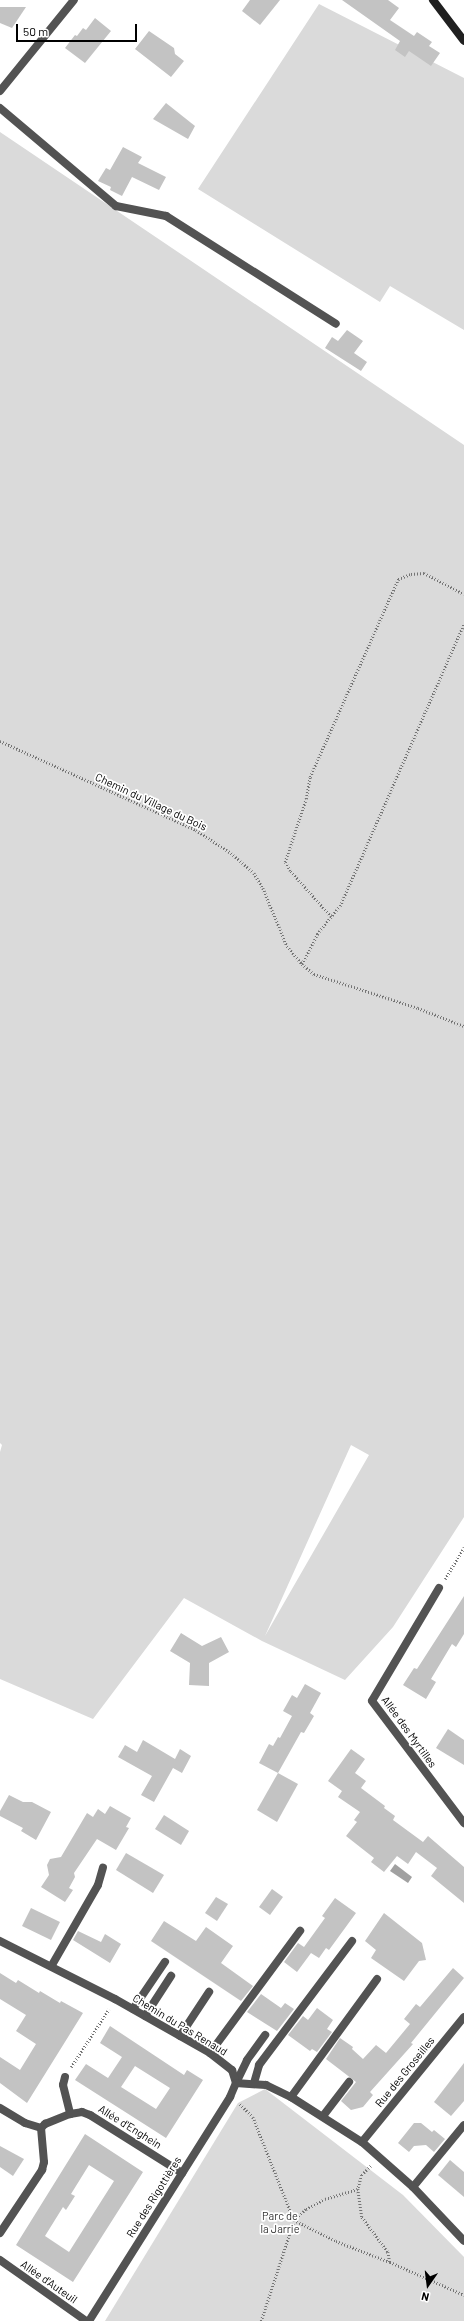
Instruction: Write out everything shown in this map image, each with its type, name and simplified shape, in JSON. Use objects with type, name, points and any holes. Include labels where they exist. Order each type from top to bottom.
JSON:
[{"type":"street","points":[[0,91],[74,0]]},
{"type":"street","points":[[433,0],[464,41]]},
{"type":"street","points":[[0,108],[116,206],[166,216],[336,324]]},
{"type":"street","name":"Allée des Myrtilles","points":[[439,1588],[372,1701],[464,1823]]},
{"type":"street","points":[[52,1965],[98,1885],[103,1868]]},
{"type":"street","points":[[210,2053],[300,1931]]},
{"type":"street","name":"Chemin du Pas Renaud","points":[[0,1941],[52,1965],[210,2053],[232,2070],[236,2083]]},
{"type":"street","points":[[254,2083],[259,2065],[352,1942]]},
{"type":"street","points":[[133,2009],[165,1962]]},
{"type":"street","points":[[145,2016],[171,1976]]},
{"type":"street","points":[[291,2097],[378,1980]]},
{"type":"street","points":[[180,2036],[210,1992]]},
{"type":"street","name":"Rue des Groseilles","points":[[362,2142],[464,2017]]},
{"type":"street","name":"Rue des Rigottières","points":[[90,2321],[230,2097],[247,2060],[265,2035]]},
{"type":"street","points":[[65,2077],[62,2085],[70,2114]]},
{"type":"street","points":[[322,2116],[349,2082]]},
{"type":"street","points":[[236,2083],[266,2085],[291,2097],[362,2142],[413,2187],[464,2241]]},
{"type":"street","points":[[0,2108],[25,2123],[41,2128],[44,2162],[42,2170],[0,2233]]},
{"type":"street","name":"Allée d'Enghein","points":[[41,2128],[45,2124],[70,2114],[82,2112],[90,2115],[182,2173]]},
{"type":"street","points":[[413,2187],[464,2125]]},
{"type":"street","name":"Allée d'Auteuil","points":[[0,2260],[86,2321]]},
{"type":"path","points":[[332,917],[290,871],[285,862],[306,799],[310,777],[398,579],[424,573],[464,594]]},
{"type":"path","points":[[302,964],[317,934],[340,906],[464,624]]},
{"type":"path","name":"Chemin du Village du Bois","points":[[0,741],[196,830],[231,853],[254,873],[263,888],[287,946],[302,964],[314,974],[418,1008],[464,1026]]},
{"type":"path","points":[[439,1588],[464,1547]]},
{"type":"path","points":[[65,2077],[115,1999]]},
{"type":"path","points":[[237,2102],[254,2117],[294,2220],[336,2241],[390,2262],[464,2295]]},
{"type":"path","points":[[379,2156],[362,2175],[358,2189],[362,2217],[388,2252],[390,2262]]},
{"type":"path","points":[[260,2321],[294,2220],[306,2209],[325,2199],[358,2189]]},
{"type":"green space","points":[[319,4],[464,78],[464,330],[390,286],[380,302],[198,189]]},
{"type":"green space","points":[[0,132],[464,445],[464,1517],[393,1627],[345,1680],[262,1641],[184,1598],[93,1719],[0,1679],[0,1452],[2,1445],[0,1443]],"holes":[[[351,1445],[369,1455],[265,1636]]]},
{"type":"green space","name":"Parc de la Jarrie","points":[[265,2089],[403,2195],[464,2257],[464,2321],[105,2321],[238,2103]]},
{"type":"shaded area","points":[[395,1864],[412,1877],[408,1883],[390,1871]]},
{"type":"building","points":[[250,0],[280,0],[260,25],[242,11]]},
{"type":"building","points":[[342,0],[388,0],[399,8],[390,20],[414,36],[417,32],[432,42],[429,46],[440,53],[431,66],[409,51],[405,57],[395,50],[400,41]]},
{"type":"building","points":[[0,7],[26,7],[12,28],[0,23]]},
{"type":"building","points":[[95,18],[111,31],[85,63],[65,48],[75,35],[77,36],[83,28],[86,30]]},
{"type":"building","points":[[149,31],[174,48],[175,54],[184,61],[171,77],[135,49]]},
{"type":"building","points":[[166,103],[195,126],[188,139],[153,119]]},
{"type":"building","points":[[123,147],[142,157],[138,163],[166,177],[159,190],[132,177],[122,196],[110,190],[111,187],[98,181],[106,168],[110,170]]},
{"type":"building","points":[[347,330],[363,341],[354,353],[367,362],[361,371],[325,348],[332,337],[338,341]]},
{"type":"building","points":[[464,1596],[464,1634],[456,1647],[452,1644],[431,1679],[436,1682],[426,1699],[403,1685],[414,1668],[417,1669]]},
{"type":"building","points":[[181,1633],[202,1646],[221,1637],[229,1652],[209,1663],[209,1686],[189,1685],[190,1663],[170,1651]]},
{"type":"building","points":[[305,1684],[321,1693],[310,1713],[314,1716],[304,1733],[301,1732],[278,1773],[259,1763],[269,1744],[273,1746],[278,1737],[280,1738],[292,1716],[283,1711],[292,1695],[297,1698]]},
{"type":"building","points":[[448,1729],[464,1740],[464,1765],[436,1748]]},
{"type":"building","points":[[143,1740],[175,1759],[180,1749],[191,1756],[182,1773],[173,1768],[154,1802],[141,1795],[152,1776],[118,1757],[125,1745],[137,1752]]},
{"type":"building","points":[[351,1749],[365,1759],[355,1773],[366,1781],[361,1788],[385,1806],[384,1808],[395,1816],[393,1820],[423,1842],[428,1836],[464,1867],[464,1903],[431,1876],[437,1868],[416,1852],[408,1864],[397,1856],[384,1872],[371,1862],[374,1858],[346,1836],[357,1822],[354,1820],[360,1812],[338,1797],[342,1791],[328,1781]]},
{"type":"building","points":[[278,1773],[298,1784],[277,1822],[257,1810]]},
{"type":"building","points":[[9,1795],[23,1802],[32,1802],[51,1812],[36,1840],[21,1831],[23,1828],[0,1816],[0,1811]]},
{"type":"building","points":[[110,1806],[131,1818],[126,1827],[129,1828],[116,1850],[97,1839],[74,1873],[75,1877],[69,1888],[73,1890],[65,1902],[41,1887],[49,1875],[47,1865],[50,1859],[61,1857],[87,1813],[93,1817],[98,1809],[105,1814]]},
{"type":"building","points":[[164,1815],[189,1831],[181,1845],[155,1829]]},
{"type":"building","points":[[126,1853],[164,1875],[153,1893],[116,1870]]},
{"type":"building","points":[[272,1889],[283,1897],[270,1915],[259,1907]]},
{"type":"building","points":[[216,1897],[228,1904],[217,1921],[205,1913]]},
{"type":"building","points":[[335,1898],[356,1913],[329,1950],[326,1948],[319,1958],[311,1953],[297,1972],[284,1962],[298,1943],[304,1947],[325,1918],[322,1916]]},
{"type":"building","points":[[31,1908],[60,1922],[51,1940],[22,1926]]},
{"type":"building","points":[[384,1913],[422,1943],[426,1960],[419,1961],[404,1981],[371,1958],[376,1950],[365,1941]]},
{"type":"building","points":[[164,1921],[196,1941],[206,1927],[233,1946],[221,1963],[253,1986],[241,2001],[151,1941]]},
{"type":"building","points":[[78,1931],[101,1942],[105,1934],[121,1944],[110,1963],[73,1940]]},
{"type":"building","points":[[453,1968],[464,1978],[411,2043],[413,2044],[370,2092],[373,2095],[363,2107],[351,2110],[341,2101],[356,2082],[326,2059],[340,2038],[353,2047],[352,2049],[363,2059],[376,2045],[386,2053],[410,2024],[404,2019],[416,2004],[420,2007]]},
{"type":"building","points":[[0,1973],[16,1983],[18,1980],[39,1993],[40,1991],[60,2003],[61,2001],[83,2013],[27,2103],[0,2083],[0,2057],[20,2070],[36,2044],[16,2031],[26,2015],[0,1999]]},
{"type":"building","points":[[261,1994],[281,2008],[285,2003],[294,2009],[277,2031],[247,2012]]},
{"type":"building","points":[[317,2008],[333,2020],[327,2029],[332,2032],[317,2052],[312,2049],[310,2051],[288,2035],[303,2016],[308,2020]]},
{"type":"building","points":[[110,2026],[184,2075],[187,2070],[203,2080],[166,2138],[75,2080],[86,2064],[108,2078],[122,2057],[100,2043]],"holes":[[[135,2066],[170,2088],[156,2109],[121,2087]]]},
{"type":"building","points":[[464,2063],[464,2101],[451,2116],[434,2102]]},
{"type":"building","points":[[414,2123],[421,2123],[432,2132],[434,2130],[445,2139],[434,2152],[426,2145],[414,2146],[409,2152],[398,2143]]},
{"type":"building","points":[[85,2134],[143,2172],[73,2282],[16,2245]],"holes":[[[89,2165],[114,2181],[69,2252],[45,2236],[63,2207],[66,2210],[75,2196],[71,2194]]]},
{"type":"building","points":[[0,2146],[24,2159],[13,2176],[0,2167]]},
{"type":"building","points":[[450,2160],[464,2172],[464,2197],[438,2175]]}]
